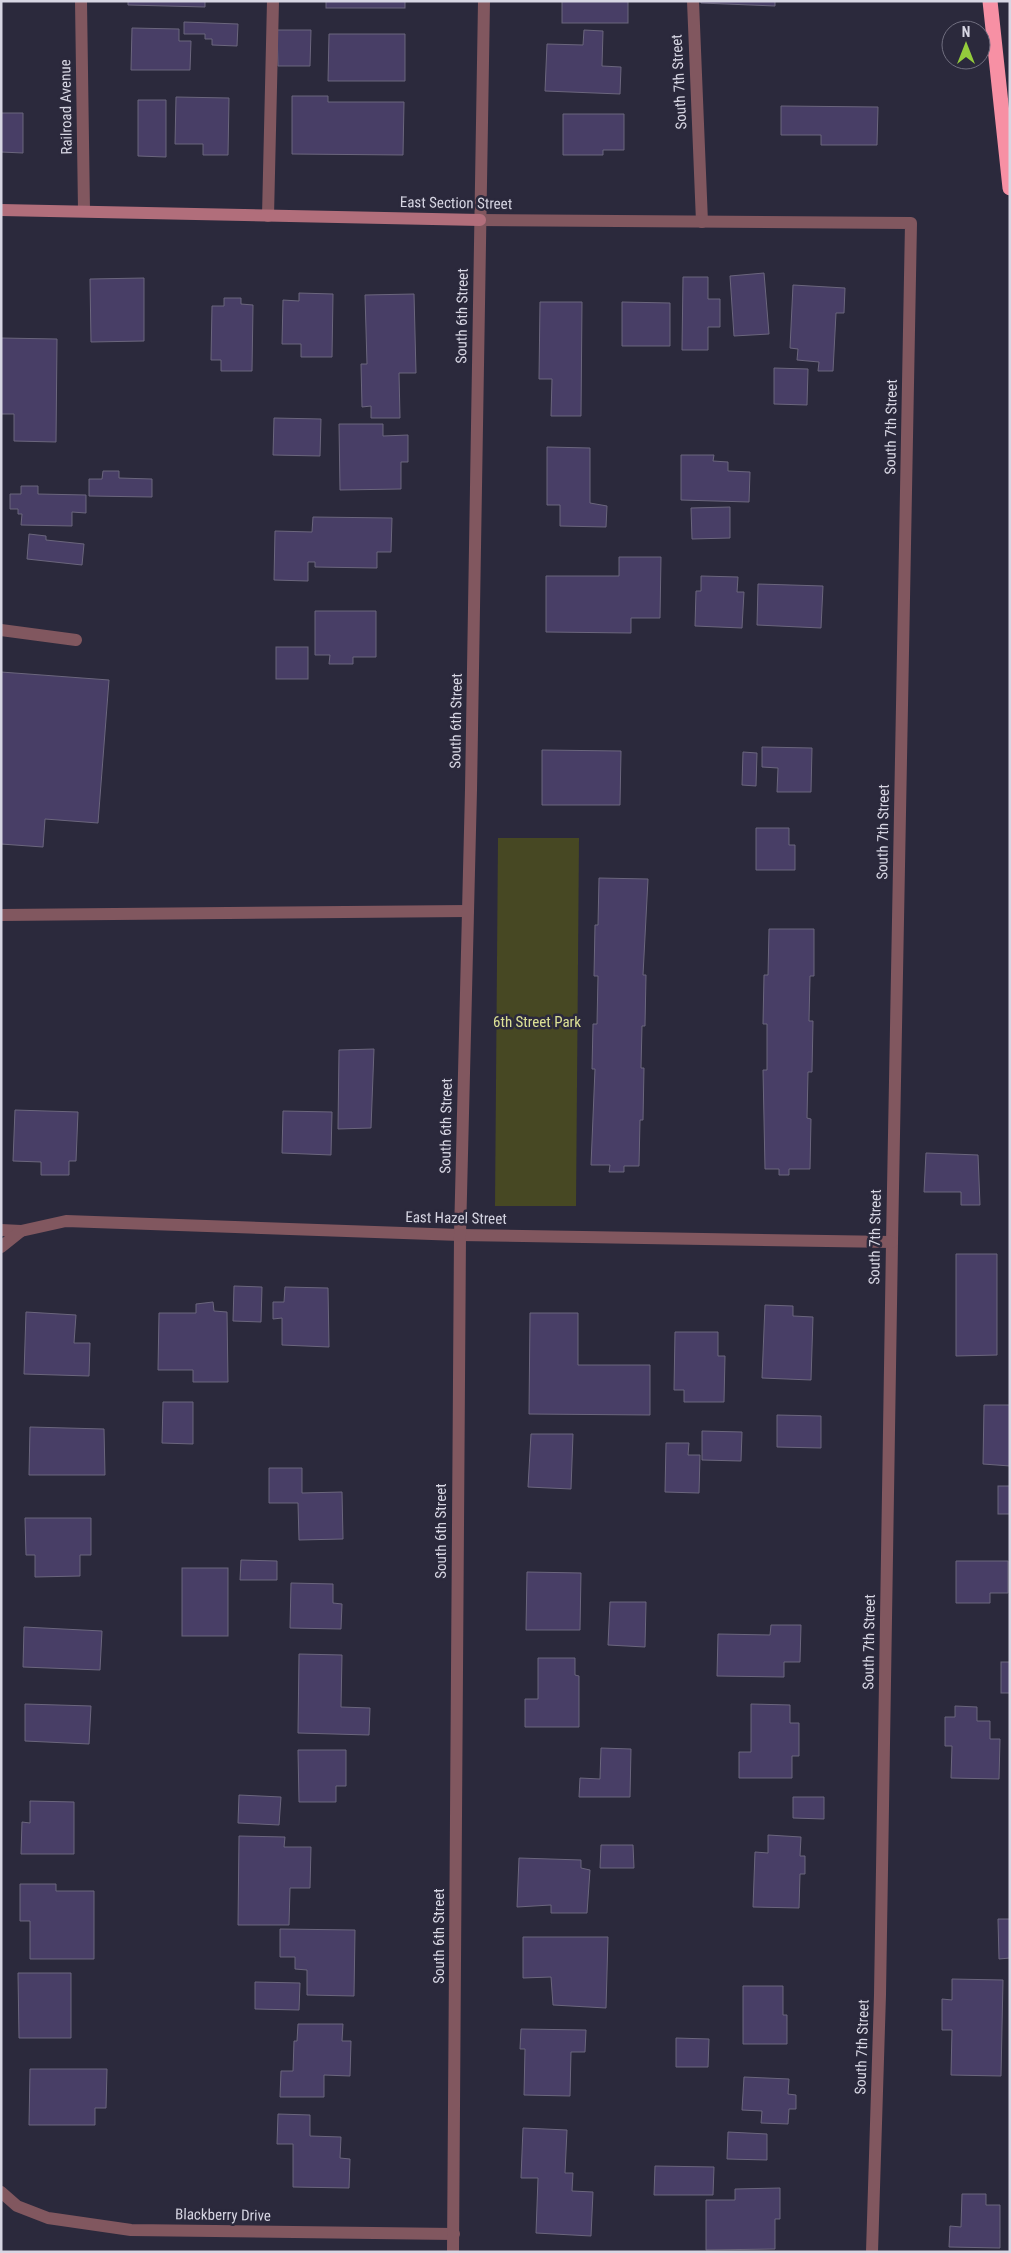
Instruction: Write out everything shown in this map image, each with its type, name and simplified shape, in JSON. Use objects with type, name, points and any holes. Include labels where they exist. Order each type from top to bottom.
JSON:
[{"type":"highway","points":[[990,1],[1010,188]]},
{"type":"street","name":"Railroad Avenue","points":[[81,1],[84,211]]},
{"type":"street","points":[[268,216],[273,1]]},
{"type":"street","name":"South 6th Street","points":[[453,2252],[460,1235],[468,911],[484,1]]},
{"type":"street","name":"South 7th Street","points":[[693,1],[702,222]]},
{"type":"street","name":"East Section Street","points":[[1,210],[480,220],[911,223]]},
{"type":"street","name":"South 7th Street","points":[[872,2252],[880,1995],[911,223]]},
{"type":"street","points":[[1,630],[76,640]]},
{"type":"street","points":[[1,915],[468,911]]},
{"type":"street","name":"East Hazel Street","points":[[21,1231],[66,1221],[460,1235],[892,1242]]},
{"type":"street","points":[[1,1230],[21,1231]]},
{"type":"street","points":[[1,1247],[21,1231]]},
{"type":"street","name":"Blackberry Drive","points":[[1,2192],[17,2206],[48,2218],[131,2230],[454,2234]]},
{"type":"green space","name":"6th Street Park","points":[[498,838],[579,838],[576,1206],[495,1206]]},
{"type":"building","points":[[128,1],[205,1],[205,7],[128,5]]},
{"type":"building","points":[[326,1],[405,1],[405,8],[326,8]]},
{"type":"building","points":[[562,1],[628,1],[628,23],[562,23]]},
{"type":"building","points":[[701,1],[775,1],[775,6],[701,3]]},
{"type":"building","points":[[184,22],[238,24],[237,46],[212,45],[212,39],[205,39],[205,34],[184,34]]},
{"type":"building","points":[[132,28],[179,29],[179,41],[191,41],[190,70],[131,70]]},
{"type":"building","points":[[277,30],[311,30],[310,66],[278,66]]},
{"type":"building","points":[[584,30],[603,31],[602,66],[621,67],[620,94],[545,91],[547,44],[583,45]]},
{"type":"building","points":[[329,34],[405,34],[405,81],[328,81]]},
{"type":"building","points":[[292,96],[328,96],[328,102],[404,102],[403,155],[292,154]]},
{"type":"building","points":[[176,97],[229,98],[228,155],[203,155],[203,144],[175,144]]},
{"type":"building","points":[[138,100],[166,100],[166,157],[138,156]]},
{"type":"building","points":[[781,106],[878,107],[877,145],[821,145],[821,135],[781,135]]},
{"type":"building","points":[[1,113],[23,113],[23,153],[1,152]]},
{"type":"building","points":[[563,114],[624,114],[624,150],[603,150],[603,155],[563,155]]},
{"type":"building","points":[[764,273],[769,334],[734,336],[730,276]]},
{"type":"building","points":[[683,277],[708,277],[708,299],[720,299],[720,327],[708,327],[708,350],[682,350]]},
{"type":"building","points":[[144,278],[144,341],[91,342],[90,279]]},
{"type":"building","points":[[793,285],[845,288],[844,313],[836,313],[833,371],[818,371],[819,362],[797,360],[798,349],[790,348]]},
{"type":"building","points":[[299,293],[333,294],[332,357],[301,357],[301,344],[282,344],[283,300],[299,301]]},
{"type":"building","points":[[414,294],[416,373],[399,373],[400,418],[371,418],[371,406],[362,407],[361,364],[367,364],[365,295]]},
{"type":"building","points":[[224,298],[241,298],[241,304],[253,305],[252,371],[221,371],[221,360],[211,360],[212,306],[224,306]]},
{"type":"building","points":[[540,302],[582,302],[581,416],[551,416],[552,379],[539,379]]},
{"type":"building","points":[[622,302],[670,303],[670,346],[622,346]]},
{"type":"building","points":[[1,338],[57,339],[56,442],[14,441],[14,414],[1,414]]},
{"type":"building","points":[[774,368],[808,369],[807,405],[774,404]]},
{"type":"building","points":[[274,418],[321,419],[320,456],[273,455]]},
{"type":"building","points":[[339,424],[383,424],[383,436],[408,435],[408,462],[401,462],[401,489],[340,490]]},
{"type":"building","points":[[547,447],[590,448],[590,503],[607,506],[606,527],[560,526],[560,505],[547,505]]},
{"type":"building","points":[[681,455],[714,455],[713,461],[728,462],[728,471],[750,472],[749,502],[681,500]]},
{"type":"building","points":[[103,471],[119,471],[119,478],[152,479],[152,497],[89,496],[89,479],[102,479]]},
{"type":"building","points":[[21,486],[38,486],[38,494],[86,495],[86,513],[72,512],[72,526],[21,525],[22,514],[18,514],[18,509],[10,509],[10,494],[21,494]]},
{"type":"building","points":[[730,507],[730,538],[692,539],[691,508]]},
{"type":"building","points":[[313,517],[392,518],[391,552],[377,552],[377,568],[315,567],[315,562],[308,562],[308,581],[274,580],[275,531],[312,532]]},
{"type":"building","points":[[29,534],[46,536],[46,540],[84,544],[82,565],[27,559]]},
{"type":"building","points":[[619,557],[661,557],[660,618],[631,618],[631,633],[546,632],[546,576],[619,576]]},
{"type":"building","points":[[701,576],[738,577],[737,592],[744,592],[742,628],[695,626],[696,591],[701,591]]},
{"type":"building","points":[[758,584],[823,586],[821,628],[757,625]]},
{"type":"building","points":[[315,611],[376,611],[376,657],[353,657],[353,664],[329,664],[330,655],[315,655]]},
{"type":"building","points":[[276,647],[308,647],[308,679],[276,679]]},
{"type":"building","points":[[1,672],[109,680],[98,823],[45,819],[43,847],[1,844]]},
{"type":"building","points":[[762,747],[812,748],[811,792],[777,792],[778,768],[762,767]]},
{"type":"building","points":[[542,750],[621,751],[620,805],[542,805]]},
{"type":"building","points":[[743,752],[757,753],[756,786],[742,785]]},
{"type":"building","points":[[756,828],[789,828],[789,845],[795,845],[795,870],[756,870]]},
{"type":"building","points":[[599,878],[648,879],[643,975],[646,975],[645,1026],[642,1026],[641,1068],[644,1068],[643,1120],[640,1120],[639,1166],[624,1166],[624,1172],[609,1172],[610,1165],[591,1165],[595,1069],[592,1069],[593,1024],[597,1024],[598,976],[594,976],[595,925],[598,925]]},
{"type":"building","points":[[769,929],[814,929],[814,976],[810,976],[809,1021],[813,1021],[812,1072],[808,1072],[807,1118],[811,1119],[810,1169],[789,1169],[789,1175],[779,1175],[779,1169],[765,1169],[763,1070],[767,1070],[767,1024],[763,1024],[764,975],[768,975]]},
{"type":"building","points":[[374,1049],[371,1128],[338,1129],[339,1050]]},
{"type":"building","points":[[15,1110],[78,1112],[76,1161],[69,1161],[69,1175],[41,1175],[41,1162],[13,1161]]},
{"type":"building","points":[[283,1111],[332,1112],[331,1155],[282,1153]]},
{"type":"building","points":[[926,1153],[978,1155],[980,1205],[961,1205],[961,1192],[924,1192]]},
{"type":"building","points":[[956,1254],[997,1254],[997,1355],[956,1356]]},
{"type":"building","points":[[234,1286],[262,1287],[261,1322],[233,1321]]},
{"type":"building","points":[[285,1287],[328,1288],[329,1347],[282,1345],[282,1318],[273,1319],[273,1302],[284,1302]]},
{"type":"building","points":[[213,1302],[214,1311],[227,1312],[228,1382],[193,1382],[193,1370],[158,1370],[159,1313],[196,1313],[196,1304]]},
{"type":"building","points":[[765,1305],[793,1306],[793,1316],[813,1317],[811,1380],[762,1378]]},
{"type":"building","points":[[26,1312],[76,1315],[74,1343],[90,1343],[89,1376],[24,1374]]},
{"type":"building","points":[[530,1313],[578,1313],[578,1365],[650,1365],[650,1415],[529,1414]]},
{"type":"building","points":[[675,1332],[718,1332],[718,1356],[725,1356],[724,1402],[684,1402],[684,1390],[674,1390]]},
{"type":"building","points":[[163,1402],[193,1402],[193,1444],[162,1443]]},
{"type":"building","points":[[984,1405],[1010,1405],[1010,1466],[983,1464]]},
{"type":"building","points":[[777,1415],[821,1416],[821,1448],[777,1447]]},
{"type":"building","points":[[30,1427],[104,1429],[105,1475],[29,1475]]},
{"type":"building","points":[[702,1431],[742,1432],[741,1461],[702,1460]]},
{"type":"building","points":[[531,1434],[573,1434],[571,1489],[528,1487]]},
{"type":"building","points":[[666,1443],[689,1443],[688,1455],[700,1455],[699,1493],[665,1492]]},
{"type":"building","points":[[269,1468],[302,1468],[302,1493],[342,1492],[343,1539],[299,1540],[298,1503],[269,1503]]},
{"type":"building","points":[[998,1486],[1010,1486],[1010,1514],[998,1514]]},
{"type":"building","points":[[25,1518],[91,1518],[91,1555],[80,1555],[80,1576],[35,1577],[35,1555],[26,1555]]},
{"type":"building","points":[[241,1560],[277,1561],[277,1580],[240,1580]]},
{"type":"building","points":[[956,1561],[1008,1561],[1008,1593],[990,1593],[990,1603],[956,1603]]},
{"type":"building","points":[[182,1568],[228,1568],[228,1636],[182,1636]]},
{"type":"building","points":[[527,1572],[581,1573],[580,1630],[526,1630]]},
{"type":"building","points":[[291,1583],[333,1584],[333,1603],[342,1604],[341,1629],[290,1628]]},
{"type":"building","points":[[610,1602],[646,1602],[645,1647],[608,1645]]},
{"type":"building","points":[[771,1625],[801,1625],[800,1662],[784,1662],[784,1677],[717,1676],[718,1634],[770,1635]]},
{"type":"building","points":[[24,1627],[102,1631],[100,1670],[23,1667]]},
{"type":"building","points":[[299,1654],[342,1655],[341,1707],[370,1708],[369,1735],[298,1733]]},
{"type":"building","points":[[538,1658],[575,1658],[575,1675],[579,1676],[579,1727],[525,1727],[525,1699],[538,1699]]},
{"type":"building","points":[[1001,1662],[1010,1662],[1010,1693],[1001,1693]]},
{"type":"building","points":[[25,1704],[91,1706],[89,1744],[25,1741]]},
{"type":"building","points":[[751,1704],[790,1705],[790,1723],[799,1723],[799,1756],[792,1756],[792,1778],[739,1778],[739,1752],[751,1752]]},
{"type":"building","points":[[955,1706],[977,1707],[977,1721],[990,1721],[990,1739],[1000,1739],[999,1779],[951,1778],[952,1746],[945,1746],[945,1717],[955,1717]]},
{"type":"building","points":[[601,1748],[631,1749],[630,1797],[579,1797],[580,1778],[600,1779]]},
{"type":"building","points":[[298,1750],[346,1750],[346,1786],[336,1786],[336,1802],[299,1802]]},
{"type":"building","points":[[239,1795],[281,1797],[279,1825],[238,1823]]},
{"type":"building","points":[[793,1797],[824,1797],[824,1819],[793,1818]]},
{"type":"building","points":[[30,1801],[74,1802],[74,1854],[21,1854],[22,1822],[30,1823]]},
{"type":"building","points":[[768,1835],[801,1837],[800,1856],[805,1856],[805,1874],[800,1874],[799,1908],[753,1907],[755,1852],[768,1853]]},
{"type":"building","points":[[239,1836],[285,1837],[284,1847],[311,1847],[310,1888],[290,1888],[289,1925],[238,1925]]},
{"type":"building","points":[[601,1845],[633,1845],[634,1868],[600,1868]]},
{"type":"building","points":[[519,1858],[581,1860],[581,1868],[590,1870],[587,1913],[551,1913],[551,1905],[517,1907]]},
{"type":"building","points":[[20,1884],[56,1884],[56,1891],[94,1891],[94,1959],[30,1959],[30,1921],[20,1921]]},
{"type":"building","points":[[998,1919],[1010,1919],[1010,1958],[999,1959]]},
{"type":"building","points":[[280,1929],[355,1930],[354,1996],[307,1995],[307,1970],[295,1969],[295,1957],[280,1957]]},
{"type":"building","points":[[523,1937],[608,1937],[606,2008],[553,2005],[551,1977],[523,1978]]},
{"type":"building","points":[[18,1973],[71,1973],[71,2038],[19,2038]]},
{"type":"building","points":[[952,1979],[1003,1980],[1001,2076],[951,2075],[952,2030],[942,2030],[942,1999],[952,2000]]},
{"type":"building","points":[[255,1982],[300,1983],[299,2010],[255,2009]]},
{"type":"building","points":[[743,1986],[783,1986],[783,2015],[787,2015],[787,2044],[743,2044]]},
{"type":"building","points":[[298,2024],[343,2024],[342,2041],[351,2041],[350,2076],[324,2075],[324,2097],[280,2097],[281,2071],[293,2071],[294,2041],[297,2041]]},
{"type":"building","points":[[521,2029],[586,2030],[585,2052],[571,2052],[570,2096],[524,2095],[525,2049],[520,2049]]},
{"type":"building","points":[[676,2038],[709,2039],[708,2067],[676,2067]]},
{"type":"building","points":[[30,2069],[107,2069],[106,2108],[95,2108],[95,2125],[29,2125]]},
{"type":"building","points":[[744,2077],[789,2079],[788,2094],[796,2095],[796,2109],[789,2109],[788,2124],[761,2123],[762,2111],[742,2110]]},
{"type":"building","points":[[278,2114],[310,2115],[310,2136],[341,2137],[340,2158],[350,2159],[349,2188],[293,2187],[293,2144],[277,2144]]},
{"type":"building","points":[[523,2128],[567,2130],[565,2173],[573,2173],[572,2191],[593,2192],[591,2236],[536,2233],[538,2178],[521,2178]]},
{"type":"building","points":[[728,2132],[767,2134],[767,2160],[727,2159]]},
{"type":"building","points":[[655,2166],[714,2167],[713,2195],[654,2195]]},
{"type":"building","points":[[780,2188],[780,2219],[775,2219],[775,2249],[706,2250],[706,2200],[735,2200],[735,2189]]},
{"type":"building","points":[[962,2194],[986,2194],[986,2205],[1000,2205],[1000,2248],[949,2247],[950,2226],[961,2227]]}]
